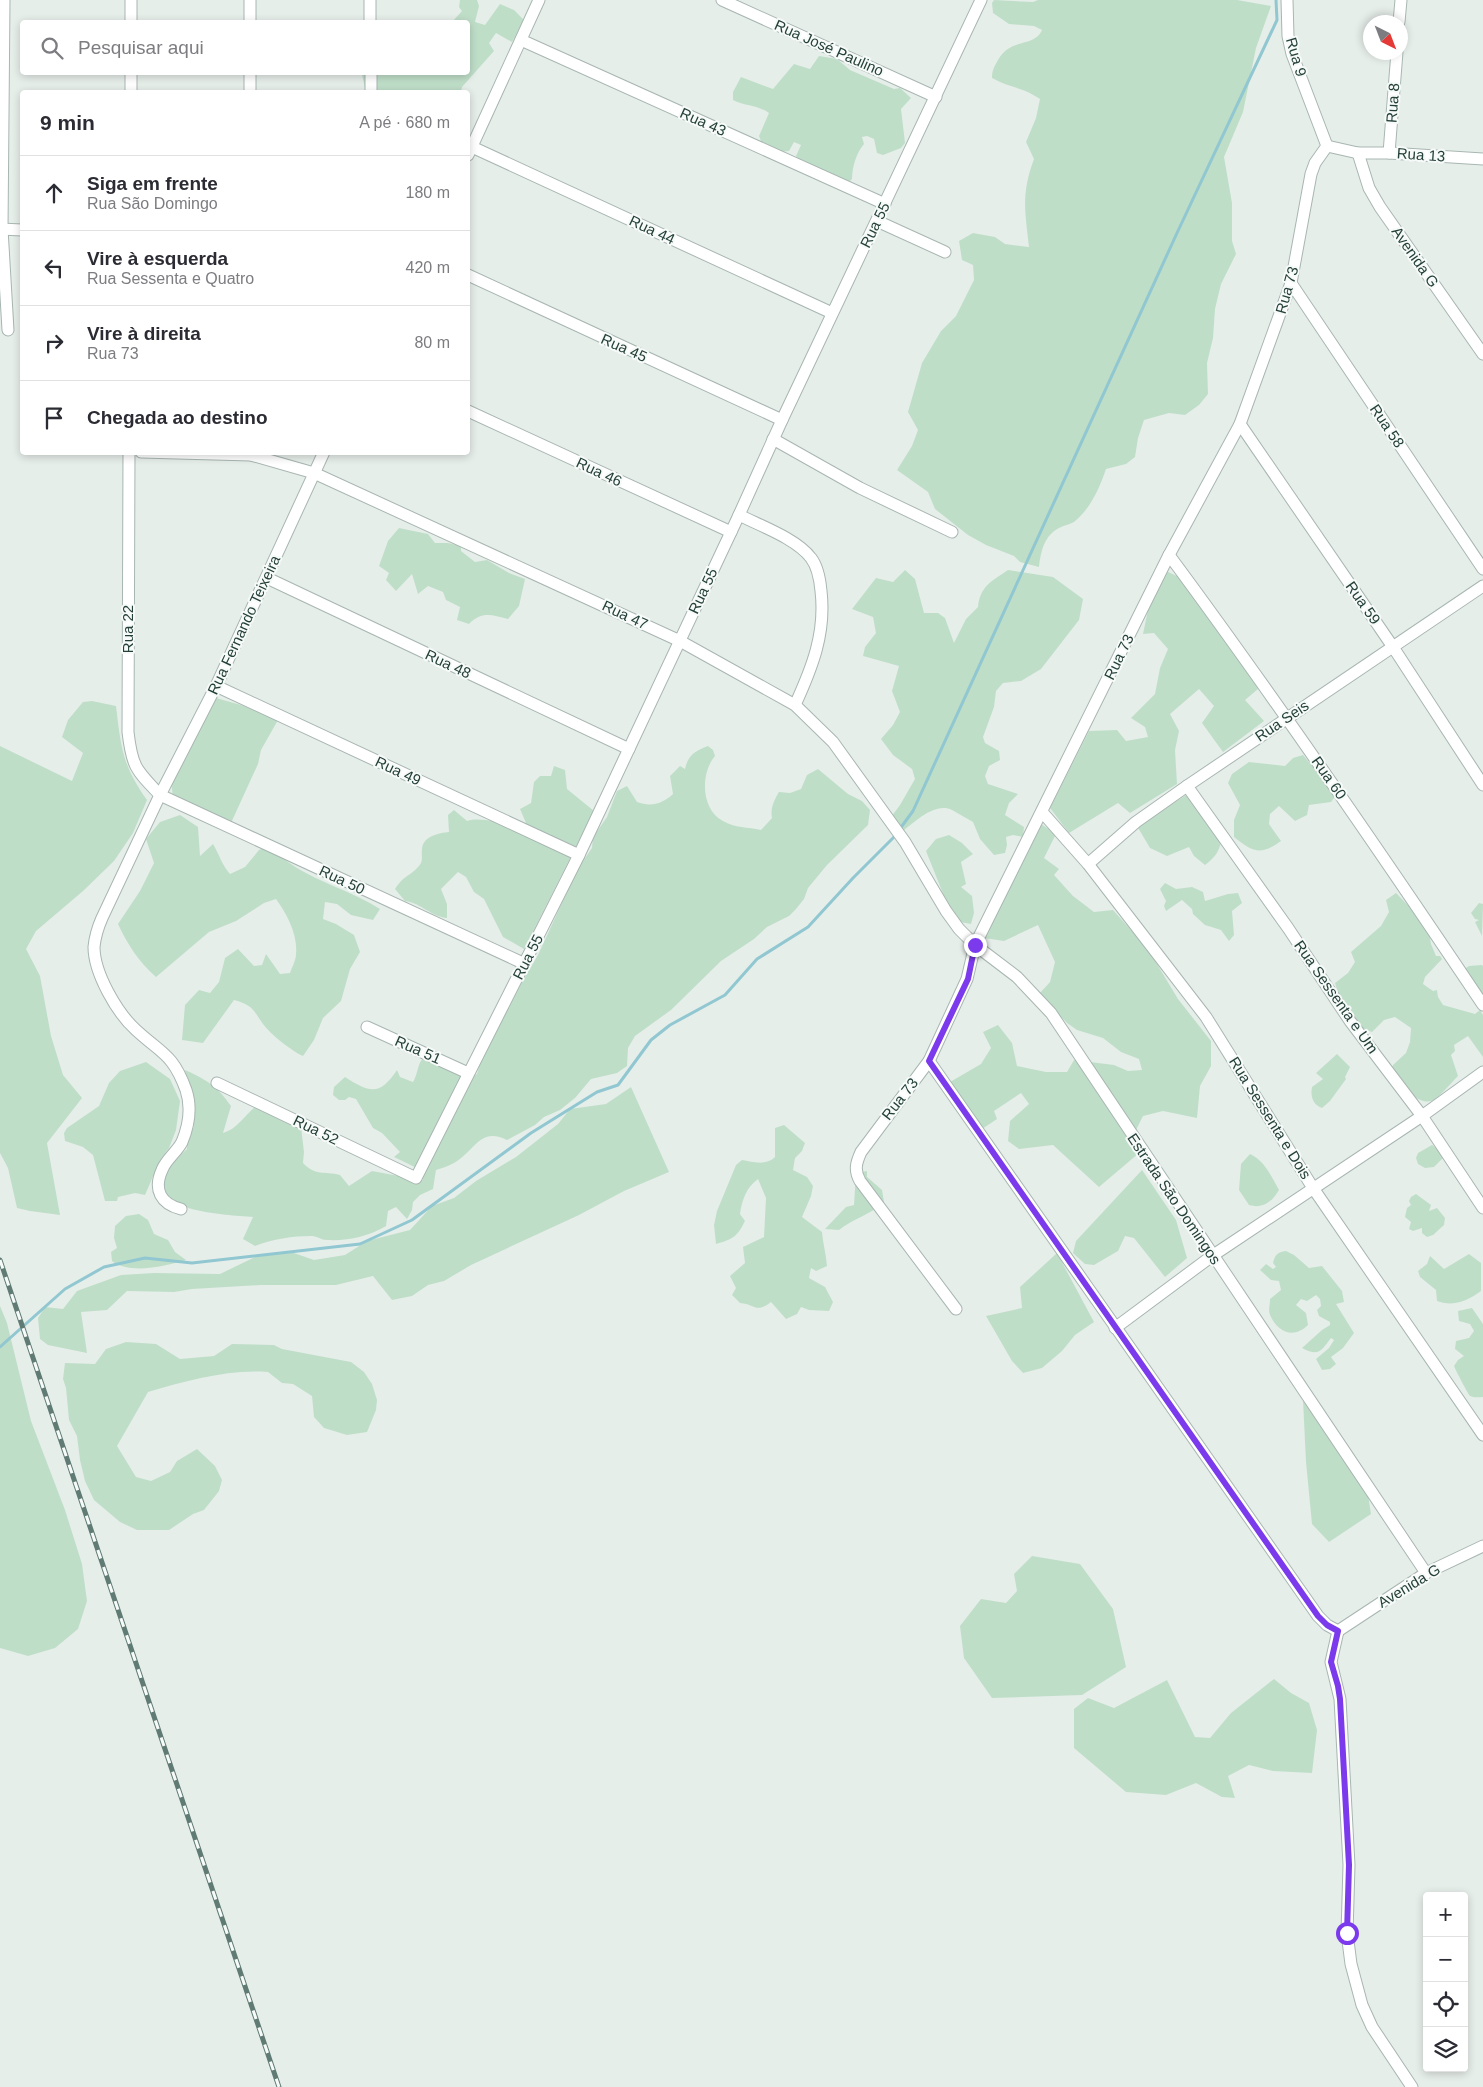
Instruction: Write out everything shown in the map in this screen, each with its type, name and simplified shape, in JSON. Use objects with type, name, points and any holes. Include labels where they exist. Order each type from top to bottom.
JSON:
[{"type":"street","points":[[4,0],[1,229],[8,330]]},
{"type":"street","points":[[131,0],[131,20]]},
{"type":"street","points":[[250,0],[250,20]]},
{"type":"street","points":[[370,0],[370,20]]},
{"type":"street","points":[[470,151],[539,0]]},
{"type":"street","name":"Rua José Paulino","points":[[722,0],[936,97]]},
{"type":"street","name":"Rua 55","points":[[416,1178],[579,855],[832,313],[981,0]]},
{"type":"street","name":"Rua 9","points":[[1287,0],[1288,36],[1292,54],[1327,146]]},
{"type":"street","points":[[1400,15],[1401,0]]},
{"type":"street","name":"Rua 43","points":[[521,40],[885,204]]},
{"type":"street","name":"Rua 8","points":[[1389,153],[1396,60]]},
{"type":"street","points":[[131,75],[131,90]]},
{"type":"street","points":[[250,75],[250,90]]},
{"type":"street","points":[[371,75],[371,90]]},
{"type":"street","name":"Rua 13","points":[[1327,146],[1358,153],[1483,159]]},
{"type":"street","name":"Rua 73","points":[[956,1309],[860,1180],[856,1174],[855,1166],[861,1152],[929,1061],[968,979],[975,945],[1169,555],[1240,424],[1292,283],[1311,174],[1315,163],[1327,146]]},
{"type":"street","name":"Rua 44","points":[[470,151],[832,313]]},
{"type":"street","name":"Avenida G","points":[[1358,153],[1369,188],[1380,207],[1483,354]]},
{"type":"street","points":[[877,221],[945,252]]},
{"type":"street","points":[[1,229],[20,230]]},
{"type":"street","name":"Rua 45","points":[[470,275],[782,420]]},
{"type":"street","name":"Rua 58","points":[[1292,283],[1483,569]]},
{"type":"street","name":"Rua 46","points":[[470,413],[731,532]]},
{"type":"street","name":"Rua 59","points":[[1240,424],[1393,646],[1483,785]]},
{"type":"street","points":[[773,439],[860,488],[952,532]]},
{"type":"street","name":"Rua 22","points":[[128,455],[128,732],[131,756],[138,772],[160,795]]},
{"type":"street","name":"Rua 47","points":[[254,455],[314,473],[680,641],[795,705],[833,742],[904,842]]},
{"type":"street","name":"Rua Fernando Teixeira","points":[[181,1209],[169,1206],[160,1198],[158,1184],[162,1170],[181,1144],[188,1123],[190,1107],[187,1093],[167,1054],[137,1031],[116,1008],[104,982],[94,949],[96,934],[160,795],[216,686],[323,455]]},
{"type":"street","points":[[739,515],[797,545],[812,559],[819,576],[823,612],[819,641],[810,670],[795,705]]},
{"type":"street","name":"Rua 60","points":[[1169,555],[1367,832],[1483,1005]]},
{"type":"street","name":"Rua 48","points":[[267,578],[629,749]]},
{"type":"street","name":"Rua Seis","points":[[1088,864],[1136,822],[1187,786],[1483,586]]},
{"type":"street","name":"Rua 49","points":[[216,686],[579,855]]},
{"type":"street","name":"Rua Sessenta e Um","points":[[1187,786],[1288,928],[1350,1021],[1422,1116],[1483,1208]]},
{"type":"street","name":"Rua 50","points":[[160,795],[525,964]]},
{"type":"street","name":"Rua Sessenta e Dois","points":[[1042,812],[1088,864],[1206,1017],[1313,1188],[1483,1435]]},
{"type":"street","name":"Estrada São Domingos","points":[[904,842],[946,911],[959,928],[975,945],[1017,978],[1051,1013],[1426,1573]]},
{"type":"street","name":"Rua 51","points":[[367,1027],[468,1073]]},
{"type":"street","points":[[929,1061],[1318,1616],[1327,1625],[1338,1631],[1331,1662],[1340,1699],[1349,1865],[1347,1933],[1351,1964],[1362,2006],[1372,2027],[1412,2087]]},
{"type":"street","points":[[1115,1328],[1212,1256],[1422,1116],[1483,1072]]},
{"type":"street","name":"Rua 52","points":[[217,1083],[416,1178]]},
{"type":"street","name":"Avenida G","points":[[1338,1631],[1426,1573],[1483,1546]]},
{"type":"green space","points":[[460,0],[477,0],[479,6],[475,22],[485,25],[500,4],[514,10],[524,20],[512,42],[496,33],[489,43],[494,51],[461,90],[366,90],[362,75],[470,75],[470,20],[454,20],[462,11],[459,7]]},
{"type":"green space","points":[[994,0],[1033,2],[1038,0],[1237,0],[1271,6],[1256,48],[1243,112],[1224,157],[1232,203],[1232,241],[1236,254],[1221,284],[1215,309],[1213,338],[1207,363],[1208,394],[1199,405],[1185,415],[1169,413],[1144,420],[1138,438],[1135,457],[1126,464],[1106,469],[1090,504],[1080,517],[1050,535],[1042,550],[1039,567],[1020,562],[1014,556],[986,545],[968,535],[935,509],[928,492],[897,470],[912,446],[918,430],[908,412],[922,363],[941,331],[956,316],[974,280],[973,265],[962,260],[959,241],[973,233],[995,237],[1005,244],[1029,247],[1025,203],[1027,182],[1034,159],[1026,142],[1036,118],[1040,99],[1028,92],[992,78],[992,75],[994,67],[1003,53],[1009,48],[1034,39],[1042,30],[1034,26],[1009,24],[993,13],[992,3]]},
{"type":"green space","points":[[819,56],[837,59],[850,70],[894,89],[900,88],[911,98],[901,109],[905,143],[901,148],[883,155],[877,153],[874,139],[867,136],[862,137],[864,144],[855,161],[852,179],[848,183],[802,163],[796,156],[801,145],[794,142],[789,151],[780,152],[763,146],[759,136],[769,113],[760,108],[733,100],[733,92],[741,77],[773,89],[794,64],[810,69]]},
{"type":"green space","points":[[399,528],[428,534],[435,543],[461,546],[461,551],[475,562],[487,560],[509,573],[525,579],[519,606],[508,619],[487,615],[478,617],[469,624],[457,620],[460,607],[446,600],[443,592],[428,586],[418,594],[412,574],[396,591],[386,580],[389,573],[379,566],[388,541]]},
{"type":"green space","points":[[905,570],[915,579],[924,613],[938,613],[945,618],[954,643],[966,619],[978,607],[984,589],[1008,570],[1053,577],[1083,599],[1079,620],[1041,669],[1021,681],[1003,683],[996,691],[994,707],[983,737],[985,743],[999,751],[1000,760],[989,766],[985,776],[988,784],[1018,794],[1009,803],[1005,815],[1024,827],[1023,837],[1013,835],[1006,837],[1005,853],[994,855],[980,839],[973,822],[946,808],[932,810],[903,831],[891,817],[915,779],[912,769],[893,755],[881,739],[893,725],[900,712],[892,691],[899,666],[863,656],[865,647],[876,633],[873,617],[852,609],[876,578],[893,582]]},
{"type":"green space","points":[[1166,571],[1179,577],[1247,669],[1258,689],[1245,700],[1264,721],[1223,752],[1202,723],[1214,706],[1199,689],[1170,714],[1179,731],[1175,750],[1177,784],[1130,813],[1118,803],[1069,833],[1050,808],[1089,731],[1117,730],[1126,741],[1148,737],[1145,727],[1131,718],[1155,694],[1160,668],[1168,649],[1154,633],[1143,634],[1148,610]]},
{"type":"green space","points":[[216,698],[241,705],[278,720],[261,750],[258,764],[231,823],[173,797],[171,781]]},
{"type":"green space","points":[[92,701],[116,706],[124,755],[132,776],[147,800],[133,833],[114,861],[83,891],[36,931],[26,949],[40,976],[51,1036],[63,1075],[82,1098],[47,1143],[60,1215],[17,1208],[8,1168],[0,1153],[0,746],[72,781],[83,753],[62,737],[68,720],[83,702]]},
{"type":"green space","points":[[708,746],[713,750],[715,756],[707,772],[705,791],[710,809],[723,821],[737,826],[761,830],[772,818],[773,805],[779,792],[790,793],[801,789],[807,775],[818,769],[848,794],[862,801],[870,810],[868,825],[827,865],[808,888],[804,899],[789,916],[767,927],[754,939],[721,961],[671,1010],[635,1036],[628,1048],[627,1066],[617,1073],[591,1079],[575,1098],[560,1110],[544,1117],[535,1125],[507,1140],[490,1136],[484,1138],[454,1163],[436,1170],[433,1189],[420,1195],[413,1202],[412,1210],[407,1219],[396,1207],[388,1211],[386,1226],[365,1236],[335,1240],[325,1240],[314,1236],[297,1237],[255,1246],[243,1239],[253,1217],[215,1214],[196,1210],[179,1204],[168,1196],[163,1185],[169,1169],[187,1149],[187,1142],[194,1127],[185,1070],[211,1084],[231,1106],[223,1133],[237,1125],[260,1103],[301,1127],[304,1152],[303,1163],[312,1170],[340,1175],[349,1186],[372,1171],[404,1177],[415,1183],[423,1180],[423,1171],[394,1157],[400,1152],[382,1133],[373,1128],[356,1099],[349,1097],[345,1100],[339,1100],[333,1095],[334,1087],[345,1077],[368,1089],[380,1088],[397,1070],[400,1077],[413,1082],[423,1058],[470,1078],[477,1074],[481,1060],[500,1019],[538,955],[578,868],[592,848],[593,837],[607,817],[617,791],[627,786],[637,802],[642,804],[656,804],[665,800],[673,794],[670,776],[680,766],[685,769],[688,760],[693,754]]},
{"type":"green space","points":[[1303,755],[1313,767],[1329,773],[1337,794],[1331,802],[1309,805],[1307,815],[1295,821],[1279,806],[1270,814],[1269,824],[1281,841],[1274,846],[1262,850],[1246,846],[1234,837],[1234,820],[1240,805],[1228,783],[1232,774],[1249,762],[1285,766],[1293,758]]},
{"type":"green space","points":[[554,766],[565,770],[567,789],[594,811],[524,949],[503,937],[484,899],[474,892],[466,877],[458,872],[441,889],[447,904],[447,918],[405,901],[395,889],[401,881],[420,865],[425,841],[436,834],[449,832],[448,815],[454,810],[467,821],[488,820],[526,828],[526,823],[520,809],[531,803],[534,782],[540,776],[551,776]]},
{"type":"green space","points":[[1188,794],[1222,837],[1217,853],[1205,865],[1194,856],[1189,847],[1167,856],[1150,848],[1137,826]]},
{"type":"green space","points":[[180,815],[198,827],[200,856],[213,844],[230,874],[245,867],[259,850],[268,846],[286,861],[315,878],[380,909],[373,920],[351,915],[337,904],[325,902],[323,919],[336,924],[354,935],[360,952],[350,969],[341,1001],[323,1018],[314,1040],[303,1056],[271,1033],[249,1006],[234,1000],[203,1043],[182,1040],[185,1005],[199,990],[210,993],[219,982],[225,958],[238,949],[254,966],[262,965],[266,954],[280,974],[290,973],[296,956],[295,940],[288,918],[276,899],[264,903],[236,921],[209,932],[156,977],[139,959],[122,932],[118,924],[140,891],[154,863],[146,839],[160,822]]},
{"type":"green space","points":[[1041,824],[1056,834],[1044,858],[1059,869],[1054,875],[1073,896],[1094,912],[1113,910],[1148,949],[1178,999],[1211,1041],[1211,1066],[1200,1086],[1197,1118],[1163,1111],[1143,1116],[1136,1130],[1139,1153],[1099,1187],[1053,1145],[1019,1149],[1008,1141],[1010,1121],[1029,1104],[1021,1093],[994,1111],[997,1119],[982,1129],[950,1082],[981,1064],[991,1048],[983,1032],[998,1025],[1012,1043],[1017,1066],[1046,1072],[1067,1072],[1074,1060],[1114,1065],[1128,1071],[1142,1070],[1139,1059],[1121,1052],[1103,1038],[1077,1030],[1067,1023],[1039,994],[1050,982],[1055,962],[1038,925],[1004,941],[984,938]]},
{"type":"green space","points":[[949,835],[962,843],[973,854],[961,862],[966,884],[961,887],[972,896],[974,913],[971,924],[960,922],[944,896],[926,851],[936,839]]},
{"type":"green space","points":[[1165,883],[1176,889],[1192,887],[1203,892],[1205,901],[1238,893],[1242,903],[1232,911],[1234,935],[1229,941],[1221,930],[1205,925],[1182,900],[1166,911],[1164,906],[1166,901],[1160,889]]},
{"type":"green space","points":[[1396,893],[1428,926],[1431,944],[1436,956],[1440,956],[1442,959],[1425,977],[1423,984],[1433,991],[1437,990],[1438,997],[1443,1005],[1475,1014],[1480,1010],[1483,1015],[1483,1057],[1468,1036],[1454,1045],[1455,1051],[1451,1055],[1458,1076],[1438,1097],[1429,1101],[1416,1098],[1391,1072],[1393,1065],[1406,1053],[1410,1042],[1411,1028],[1395,1017],[1384,1020],[1372,1032],[1358,1027],[1338,993],[1335,983],[1348,973],[1355,962],[1351,952],[1381,926],[1389,912],[1386,900]]},
{"type":"green space","points":[[1479,903],[1483,904],[1482,936],[1475,922],[1479,920],[1475,919],[1471,913]]},
{"type":"green space","points":[[1482,965],[1483,998],[1466,973],[1466,968],[1469,966]]},
{"type":"green space","points":[[1337,1054],[1350,1067],[1345,1077],[1346,1079],[1330,1101],[1322,1108],[1316,1105],[1313,1100],[1311,1094],[1312,1087],[1323,1079],[1316,1073]]},
{"type":"green space","points":[[146,1062],[170,1079],[180,1101],[176,1130],[169,1148],[160,1160],[145,1195],[135,1193],[118,1197],[117,1201],[105,1201],[93,1155],[83,1147],[65,1141],[64,1133],[67,1128],[99,1106],[109,1083],[120,1071]]},
{"type":"green space","points":[[631,1087],[669,1172],[624,1191],[579,1215],[471,1265],[444,1281],[428,1285],[412,1296],[392,1300],[373,1276],[336,1285],[261,1285],[192,1289],[174,1292],[127,1291],[107,1310],[81,1312],[87,1353],[48,1345],[40,1339],[38,1318],[45,1307],[63,1309],[77,1291],[121,1275],[154,1273],[220,1274],[257,1256],[291,1252],[314,1260],[345,1255],[367,1241],[410,1230],[432,1206],[454,1198],[476,1181],[516,1157],[558,1124],[570,1109],[606,1104]]},
{"type":"green space","points":[[784,1125],[805,1143],[802,1151],[795,1158],[793,1170],[807,1177],[813,1186],[802,1217],[822,1232],[827,1266],[816,1271],[811,1268],[809,1278],[825,1287],[833,1302],[829,1311],[809,1310],[801,1307],[797,1314],[786,1319],[771,1302],[759,1308],[740,1303],[732,1295],[736,1288],[730,1276],[745,1263],[743,1247],[764,1237],[766,1198],[758,1179],[750,1186],[743,1199],[740,1214],[745,1221],[737,1234],[731,1239],[716,1244],[714,1225],[717,1211],[736,1165],[742,1160],[768,1162],[775,1157],[775,1128]]},
{"type":"green space","points":[[1432,1145],[1439,1150],[1443,1158],[1434,1167],[1425,1168],[1418,1164],[1416,1158],[1418,1153]]},
{"type":"green space","points":[[1250,1154],[1264,1165],[1279,1190],[1267,1204],[1259,1206],[1249,1205],[1239,1190],[1241,1164]]},
{"type":"green space","points":[[1142,1170],[1176,1220],[1187,1258],[1165,1277],[1134,1238],[1125,1236],[1118,1251],[1094,1265],[1085,1264],[1073,1253],[1076,1241]]},
{"type":"green space","points":[[867,1171],[867,1177],[882,1190],[884,1202],[874,1210],[839,1230],[825,1229],[846,1207],[854,1205],[856,1173]]},
{"type":"green space","points":[[1416,1194],[1431,1205],[1429,1211],[1437,1208],[1445,1218],[1444,1225],[1433,1235],[1427,1237],[1422,1233],[1422,1228],[1413,1231],[1409,1229],[1411,1222],[1405,1217],[1407,1208],[1411,1205],[1409,1201]]},
{"type":"green space","points":[[139,1214],[148,1220],[154,1234],[168,1240],[175,1252],[186,1260],[148,1268],[128,1268],[112,1261],[111,1252],[117,1248],[114,1238],[115,1226],[126,1216]]},
{"type":"green space","points":[[1286,1251],[1294,1255],[1309,1268],[1322,1266],[1342,1291],[1344,1302],[1336,1304],[1354,1333],[1343,1348],[1331,1357],[1336,1364],[1330,1369],[1322,1370],[1316,1359],[1329,1348],[1334,1340],[1331,1338],[1322,1349],[1316,1352],[1302,1348],[1330,1325],[1330,1322],[1319,1316],[1317,1310],[1321,1306],[1320,1299],[1316,1295],[1307,1301],[1301,1299],[1296,1305],[1306,1313],[1308,1325],[1297,1332],[1292,1333],[1282,1330],[1270,1315],[1270,1299],[1281,1290],[1279,1281],[1271,1280],[1260,1270],[1266,1264],[1273,1269],[1276,1267],[1273,1263],[1276,1256],[1280,1252]]},
{"type":"green space","points":[[1057,1253],[1094,1322],[1075,1335],[1062,1351],[1042,1368],[1023,1373],[1012,1361],[986,1316],[1022,1308],[1020,1287]]},
{"type":"green space","points":[[1469,1254],[1481,1263],[1481,1291],[1471,1298],[1460,1302],[1443,1303],[1437,1301],[1436,1290],[1420,1277],[1418,1271],[1427,1264],[1430,1256],[1444,1269]]},
{"type":"green space","points":[[0,1306],[7,1323],[31,1421],[65,1510],[82,1564],[87,1601],[78,1629],[55,1648],[28,1656],[0,1648]]},
{"type":"green space","points":[[1472,1308],[1483,1324],[1483,1397],[1470,1396],[1454,1366],[1464,1356],[1455,1349],[1456,1341],[1469,1338],[1474,1331],[1470,1324],[1459,1321],[1458,1311]]},
{"type":"green space","points":[[126,1342],[156,1344],[180,1359],[214,1356],[232,1344],[274,1345],[282,1349],[351,1362],[364,1372],[372,1384],[377,1400],[376,1410],[367,1432],[347,1435],[324,1428],[314,1417],[312,1396],[293,1384],[282,1383],[268,1372],[222,1374],[148,1392],[117,1446],[136,1477],[151,1481],[170,1472],[177,1461],[197,1449],[215,1466],[222,1480],[219,1491],[204,1510],[193,1514],[169,1530],[137,1530],[120,1522],[94,1500],[85,1481],[77,1436],[69,1420],[66,1388],[63,1379],[65,1363],[95,1364],[106,1349]]},
{"type":"green space","points":[[1303,1400],[1368,1495],[1371,1514],[1329,1542],[1312,1524]]},
{"type":"green space","points":[[1032,1556],[1080,1564],[1113,1609],[1126,1667],[1082,1695],[992,1698],[964,1658],[960,1626],[981,1599],[1006,1603],[1017,1591],[1014,1574]]},
{"type":"green space","points":[[1274,1679],[1291,1693],[1309,1703],[1317,1730],[1312,1773],[1273,1771],[1249,1765],[1228,1776],[1235,1798],[1222,1797],[1196,1783],[1166,1795],[1126,1792],[1074,1748],[1074,1709],[1088,1698],[1114,1708],[1167,1680],[1195,1737],[1210,1738],[1231,1713]]},
{"type":"waterway","points":[[899,830],[913,811],[1177,233],[1277,20],[1276,0]]},
{"type":"waterway","points":[[0,1347],[65,1289],[104,1267],[145,1258],[192,1263],[360,1244],[412,1220],[531,1133],[597,1092],[618,1085],[651,1040],[670,1025],[725,995],[757,959],[808,927],[896,835]]},
{"type":"railway","points":[[0,1260],[279,2087]]},
{"type":"route","points":[[975,945],[968,979],[929,1061],[1318,1616],[1327,1625],[1338,1631],[1331,1662],[1340,1699],[1349,1865],[1347,1933]]}]
